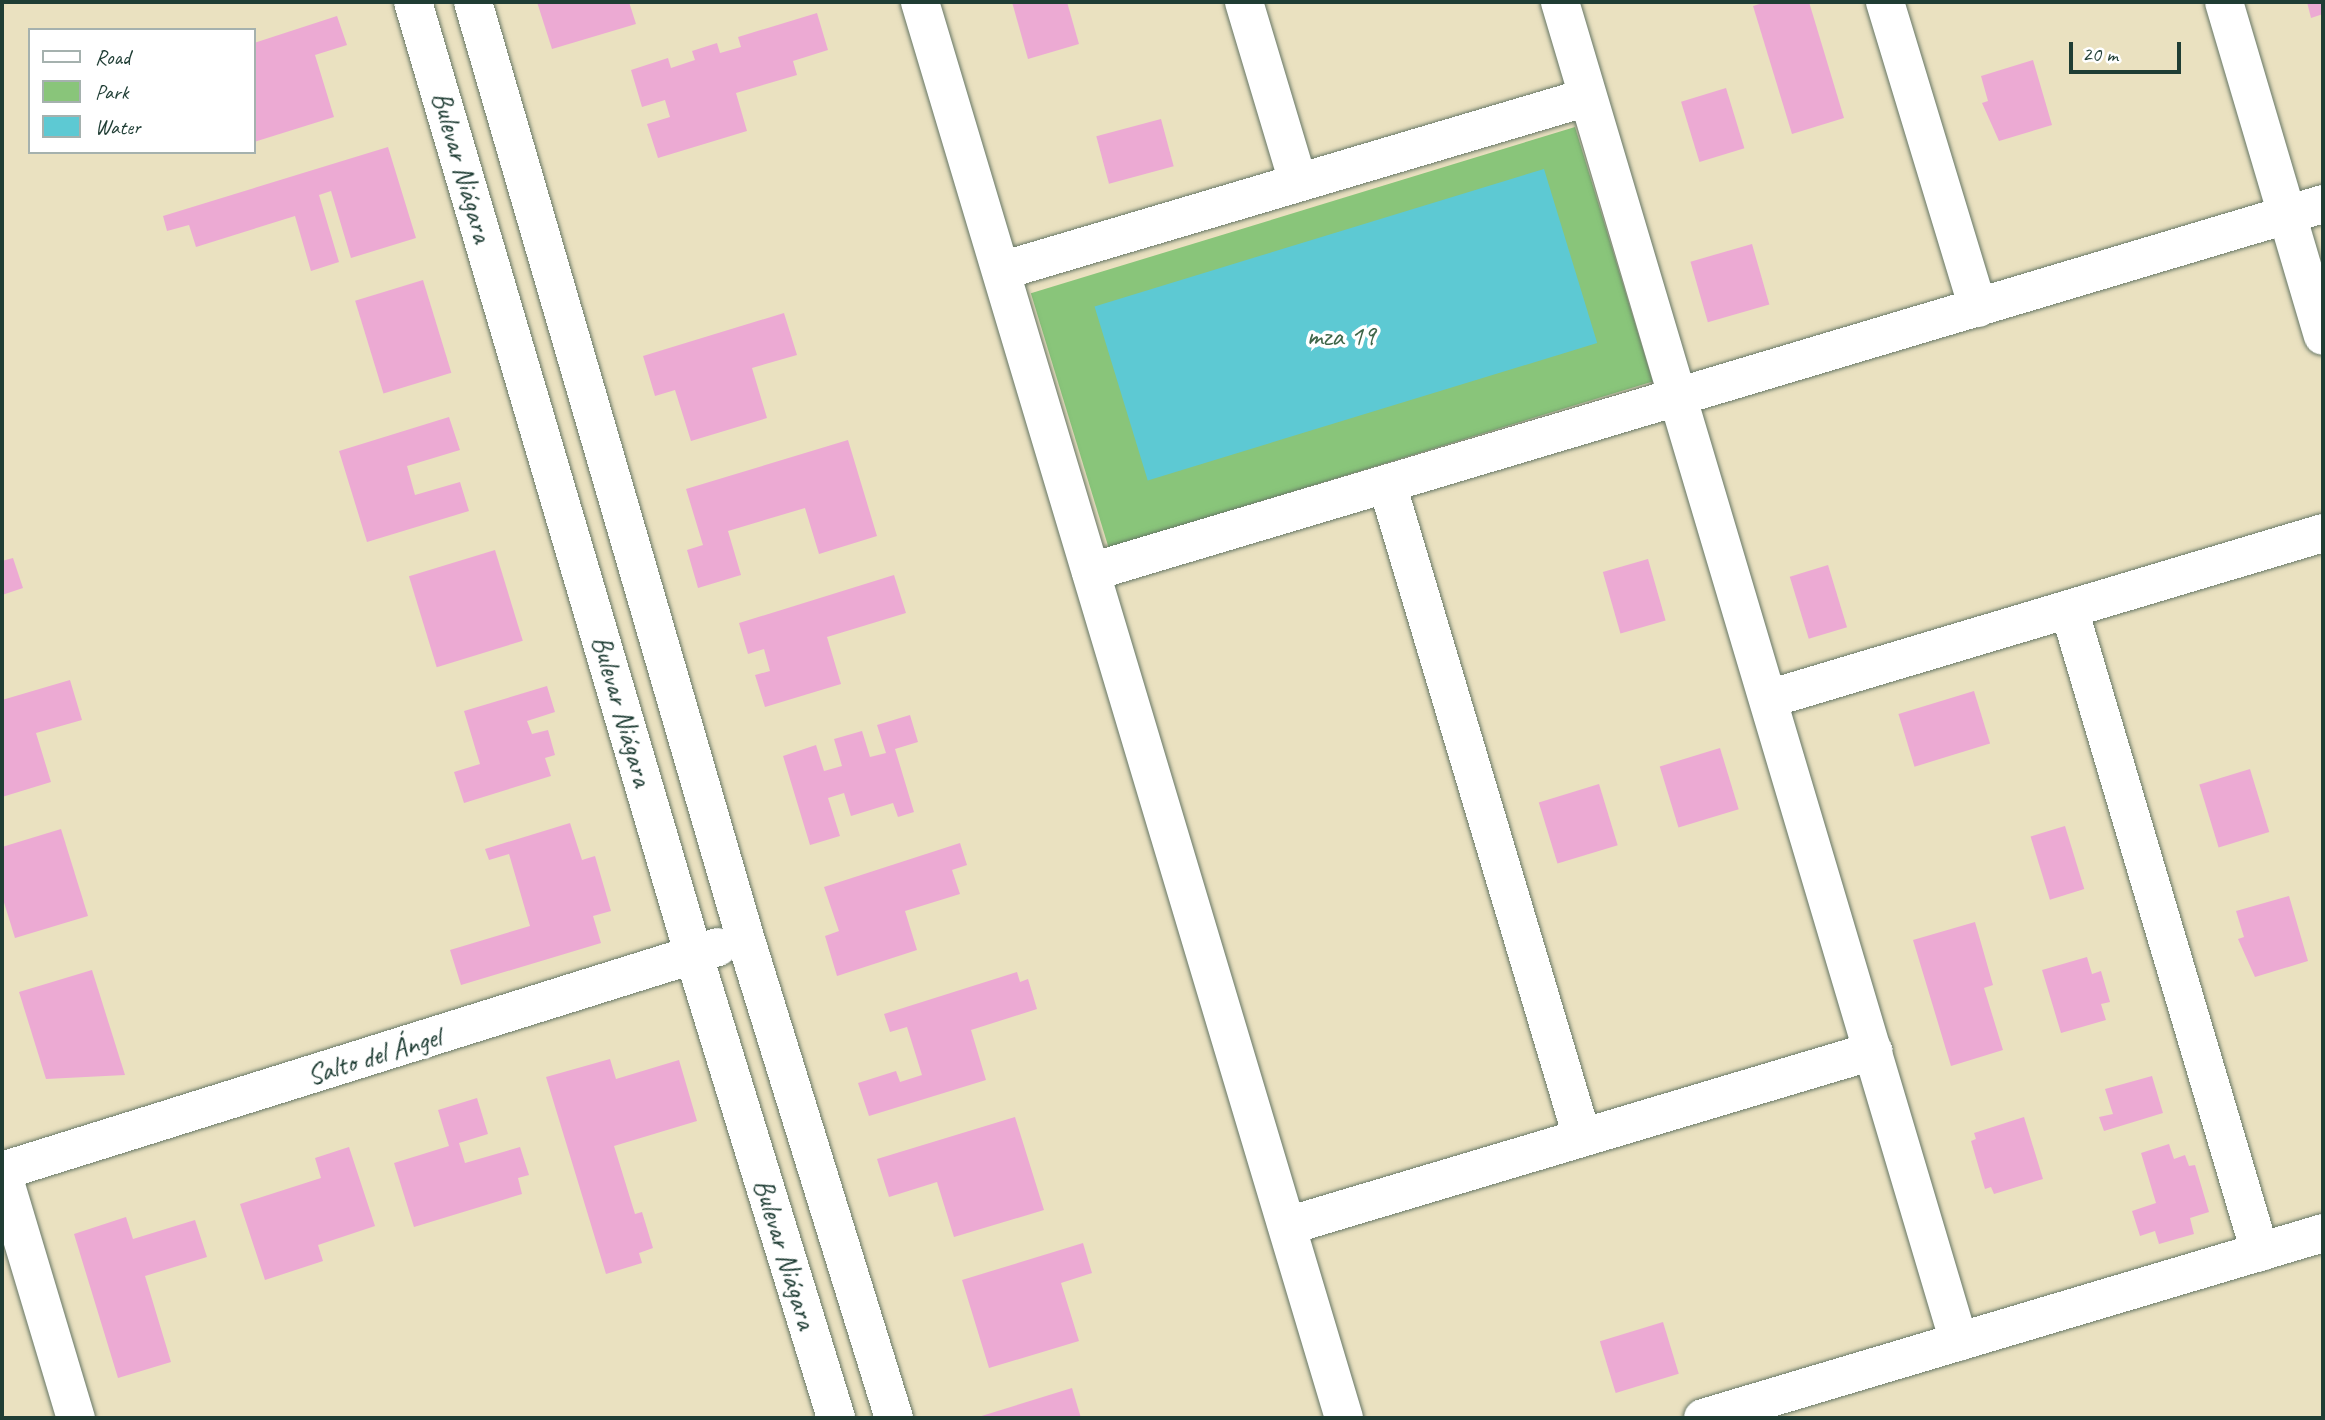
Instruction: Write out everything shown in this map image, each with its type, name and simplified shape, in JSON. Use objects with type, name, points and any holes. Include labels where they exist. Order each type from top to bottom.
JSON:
[{"type":"street","name":"Bulevar Niágara","points":[[414,2],[694,956],[836,1418]]},
{"type":"street","name":"Bulevar Niágara","points":[[473,2],[745,937],[894,1418]]},
{"type":"street","points":[[920,2],[1344,1418]]},
{"type":"street","points":[[1244,2],[1298,182]]},
{"type":"street","points":[[1560,2],[1959,1342]]},
{"type":"street","points":[[1885,2],[1978,308]]},
{"type":"street","points":[[2224,2],[2323,336]]},
{"type":"street","points":[[1000,271],[1588,97]]},
{"type":"street","points":[[1091,572],[2323,204]]},
{"type":"street","points":[[1387,484],[1582,1137]]},
{"type":"street","points":[[1768,699],[2323,533]]},
{"type":"street","points":[[2069,609],[2260,1252]]},
{"type":"street","name":"Salto del Ángel","points":[[2,1172],[694,956],[745,937]]},
{"type":"street","points":[[1287,1226],[1873,1051]]},
{"type":"street","points":[[2,1172],[76,1418]]},
{"type":"street","points":[[1703,1418],[2323,1233]]},
{"type":"green space","name":"mza 19","points":[[1575,127],[1653,381],[1109,548],[1031,293]]},
{"type":"water","points":[[1544,169],[1597,343],[1148,480],[1095,306]]},
{"type":"building","points":[[537,2],[629,2],[636,24],[552,49]]},
{"type":"building","points":[[1012,2],[1067,2],[1079,44],[1028,59]]},
{"type":"building","points":[[1766,2],[1809,2],[1844,118],[1792,134],[1753,6]]},
{"type":"building","points":[[2307,2],[2323,2],[2323,14],[2311,18]]},
{"type":"building","points":[[817,13],[828,50],[793,61],[797,75],[736,93],[747,131],[658,158],[647,124],[670,117],[665,100],[642,107],[631,70],[668,58],[671,68],[695,60],[692,51],[717,43],[720,53],[741,47],[738,37]]},
{"type":"building","points":[[337,16],[347,45],[315,55],[334,117],[256,141],[256,42]]},
{"type":"building","points":[[2033,60],[2052,125],[1999,141],[1982,103],[1988,101],[1981,76]]},
{"type":"building","points":[[1726,88],[1744,148],[1699,162],[1681,102]]},
{"type":"building","points":[[1161,119],[1174,166],[1109,184],[1096,136]]},
{"type":"building","points":[[388,147],[416,238],[351,258],[331,191],[319,195],[339,262],[311,271],[295,216],[196,247],[189,225],[167,231],[163,216]]},
{"type":"building","points":[[1752,244],[1769,305],[1708,322],[1690,262]]},
{"type":"building","points":[[423,280],[451,373],[383,394],[355,301]]},
{"type":"building","points":[[784,313],[797,355],[752,368],[767,418],[691,441],[675,390],[655,396],[643,356]]},
{"type":"building","points":[[449,417],[460,450],[407,466],[415,495],[460,482],[469,511],[367,542],[339,451]]},
{"type":"building","points":[[848,440],[877,536],[819,554],[805,508],[728,531],[741,575],[698,588],[687,550],[703,545],[686,489]]},
{"type":"building","points":[[495,550],[523,641],[437,667],[409,576]]},
{"type":"building","points":[[13,558],[23,588],[2,595],[2,561]]},
{"type":"building","points":[[1648,559],[1666,621],[1620,633],[1603,572]]},
{"type":"building","points":[[1828,565],[1847,627],[1809,639],[1790,577]]},
{"type":"building","points":[[894,575],[906,613],[827,637],[841,684],[765,707],[755,675],[770,671],[764,649],[748,654],[739,623]]},
{"type":"building","points":[[70,680],[82,720],[36,733],[51,782],[2,797],[2,700]]},
{"type":"building","points":[[547,686],[555,712],[527,721],[532,734],[548,730],[555,755],[545,758],[551,776],[464,803],[454,772],[480,764],[464,711]]},
{"type":"building","points":[[1974,691],[1990,744],[1915,767],[1898,714]]},
{"type":"building","points":[[910,715],[918,742],[895,749],[914,812],[898,817],[893,803],[851,816],[844,793],[828,798],[840,836],[810,845],[783,756],[816,745],[824,771],[842,766],[834,739],[862,731],[870,757],[886,753],[877,725]]},
{"type":"building","points":[[1720,748],[1739,809],[1678,828],[1660,766]]},
{"type":"building","points":[[2250,769],[2269,832],[2219,848],[2199,784]]},
{"type":"building","points":[[1599,784],[1618,845],[1557,864],[1539,802]]},
{"type":"building","points":[[570,823],[582,860],[595,856],[611,911],[593,916],[601,943],[461,985],[450,950],[530,926],[509,854],[489,860],[485,849]]},
{"type":"building","points":[[2065,826],[2084,889],[2050,900],[2031,837]]},
{"type":"building","points":[[61,829],[88,916],[15,938],[2,896],[2,847]]},
{"type":"building","points":[[960,843],[967,865],[952,870],[960,894],[905,911],[917,950],[837,976],[825,936],[839,931],[824,887]]},
{"type":"building","points":[[2289,896],[2308,961],[2255,977],[2238,939],[2244,937],[2236,911]]},
{"type":"building","points":[[1975,922],[1993,985],[1984,988],[2003,1050],[1951,1066],[1913,940]]},
{"type":"building","points":[[2087,957],[2092,974],[2101,971],[2110,1002],[2101,1004],[2106,1020],[2061,1033],[2042,970]]},
{"type":"building","points":[[92,970],[125,1075],[46,1079],[19,992]]},
{"type":"building","points":[[1017,972],[1020,982],[1028,979],[1037,1009],[971,1030],[986,1080],[869,1116],[858,1083],[896,1071],[900,1082],[922,1075],[907,1027],[890,1032],[884,1014]]},
{"type":"building","points":[[610,1059],[616,1079],[679,1060],[697,1121],[614,1146],[635,1214],[642,1212],[653,1248],[639,1253],[642,1263],[606,1274],[546,1077]]},
{"type":"building","points":[[2152,1076],[2163,1113],[2104,1131],[2099,1117],[2113,1114],[2105,1089]]},
{"type":"building","points":[[477,1098],[488,1134],[459,1143],[465,1163],[520,1147],[529,1175],[518,1178],[522,1194],[414,1227],[394,1163],[449,1146],[438,1110]]},
{"type":"building","points":[[1015,1117],[1044,1210],[954,1237],[937,1182],[889,1197],[877,1159]]},
{"type":"building","points":[[2024,1117],[2043,1179],[1994,1194],[1991,1187],[1985,1189],[1971,1141],[1976,1139],[1974,1133]]},
{"type":"building","points":[[2169,1144],[2174,1159],[2185,1155],[2189,1166],[2195,1165],[2209,1212],[2190,1218],[2194,1234],[2159,1244],[2155,1231],[2140,1236],[2132,1211],[2156,1203],[2141,1153]]},
{"type":"building","points":[[349,1147],[375,1226],[318,1245],[323,1261],[265,1280],[240,1204],[321,1178],[315,1158]]},
{"type":"building","points":[[126,1217],[133,1239],[195,1220],[207,1257],[145,1276],[171,1362],[118,1378],[74,1234]]},
{"type":"building","points":[[1083,1243],[1092,1273],[1061,1283],[1079,1341],[989,1368],[962,1280]]},
{"type":"building","points":[[1663,1322],[1679,1374],[1616,1393],[1600,1341]]},
{"type":"building","points":[[1072,1388],[1081,1418],[975,1418]]}]
